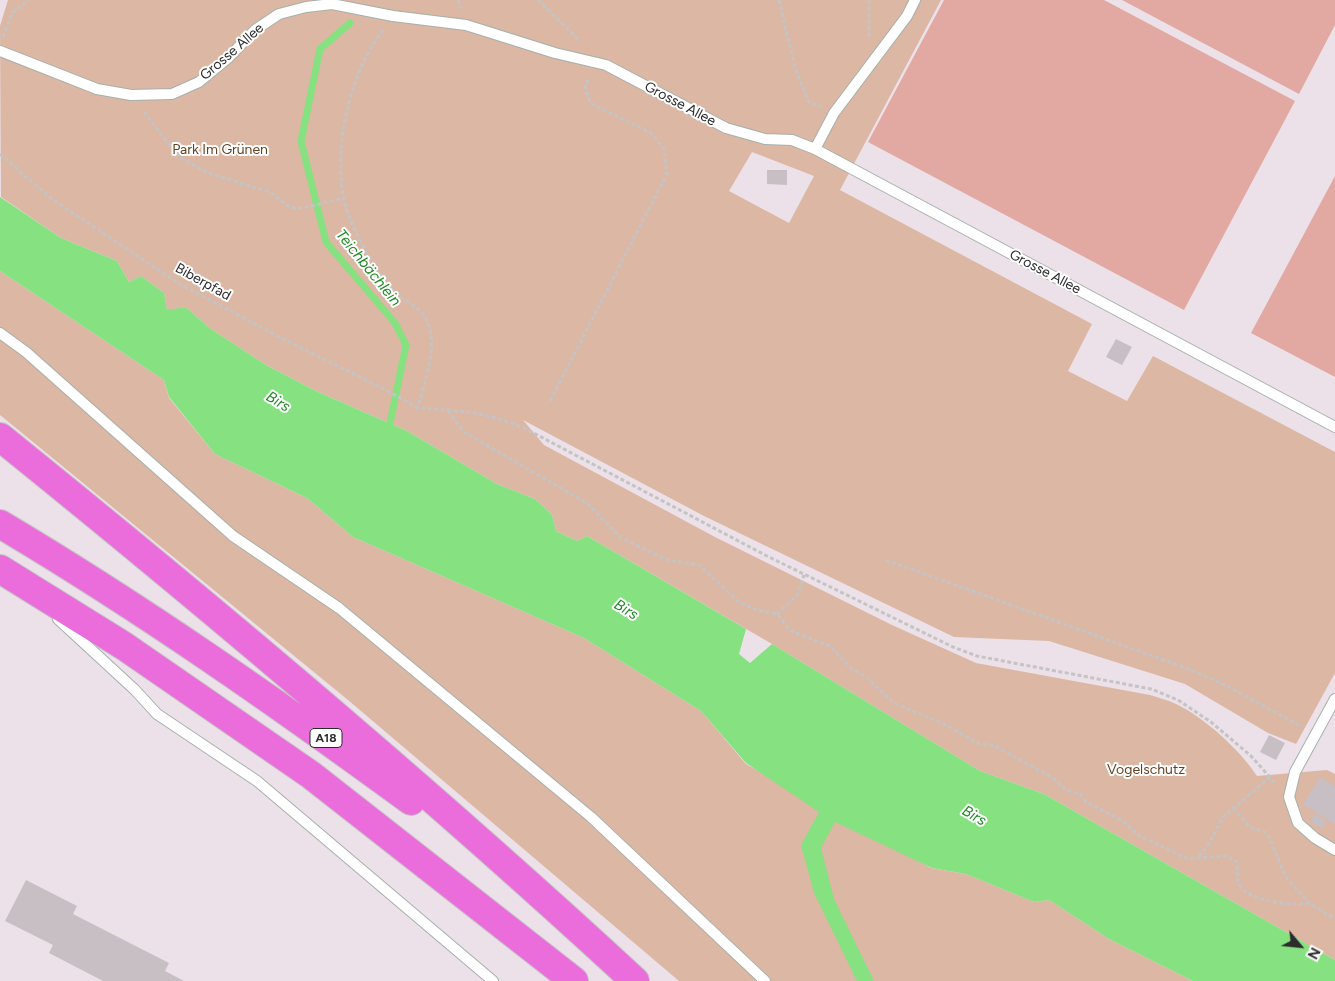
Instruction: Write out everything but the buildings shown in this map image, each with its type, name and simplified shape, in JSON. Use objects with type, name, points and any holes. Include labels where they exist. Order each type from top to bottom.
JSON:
[{"type":"highway","points":[[0,437],[153,561],[354,730],[532,886],[635,981]]},
{"type":"highway","name":"A18","points":[[0,524],[156,620],[322,736],[414,803],[631,981]]},
{"type":"highway","points":[[5,573],[124,646],[310,775],[408,849],[574,981]]},
{"type":"lane","points":[[815,148],[834,113],[907,16],[915,0]]},
{"type":"lane","name":"Grosse Allee","points":[[0,51],[97,89],[131,95],[172,94],[199,82],[228,58],[255,30],[279,14],[306,6],[332,4],[393,16],[466,25],[555,53],[606,65],[726,128],[765,139],[792,140],[815,148],[1335,427]]},
{"type":"lane","points":[[0,333],[26,352],[233,536],[339,608],[583,811],[765,981]]},
{"type":"lane","points":[[5,573],[136,690],[157,714],[257,781],[493,981]]},
{"type":"lane","points":[[1335,698],[1295,772],[1289,797],[1298,823],[1315,838],[1335,850]]},
{"type":"path","points":[[0,43],[12,13],[29,0]]},
{"type":"path","points":[[538,0],[606,65]]},
{"type":"path","points":[[779,0],[795,68],[809,102],[834,113]]},
{"type":"path","points":[[869,0],[869,46],[874,61]]},
{"type":"path","points":[[393,16],[363,63],[352,91],[341,148],[343,198],[364,250],[388,287],[428,320],[432,337],[430,357],[418,408]]},
{"type":"path","points":[[550,401],[667,174],[664,150],[650,133],[590,103],[585,86],[595,63]]},
{"type":"path","points":[[131,95],[179,157],[208,173],[270,192],[291,208],[303,208],[343,198]]},
{"type":"path","name":"Biberpfad","points":[[0,154],[52,199],[178,283],[283,339],[386,390],[410,405],[418,408],[472,411],[498,417],[526,429],[804,574],[953,647],[977,656],[1151,689],[1178,700],[1211,722],[1251,756],[1289,797]]},
{"type":"path","points":[[447,410],[464,432],[588,504],[621,538],[668,560],[699,565],[740,603],[757,610],[777,614],[792,631],[830,646],[852,670],[865,676],[894,703],[944,724],[978,743],[995,746],[1053,778],[1066,790],[1080,794],[1086,802],[1123,821],[1138,835],[1188,859],[1227,856],[1237,862],[1238,883],[1246,892],[1299,906],[1309,903]]},
{"type":"path","points":[[886,560],[1186,668],[1227,686],[1316,734]]},
{"type":"path","points":[[777,614],[798,594],[804,574]]},
{"type":"path","points":[[1198,857],[1207,848],[1223,817],[1270,777]]},
{"type":"path","points":[[1233,808],[1250,826],[1268,833],[1286,877],[1309,903],[1335,919]]},
{"type":"green space","points":[[8,0],[941,0],[840,190],[1092,324],[1068,371],[1127,401],[1153,356],[1335,452],[1335,673],[1296,744],[1268,733],[1185,684],[1049,641],[954,637],[704,516],[523,420],[544,445],[715,537],[892,625],[976,663],[1150,695],[1170,701],[1210,726],[1242,756],[1257,776],[1327,770],[1335,774],[1335,960],[1044,794],[980,771],[772,644],[587,536],[577,541],[556,531],[552,515],[535,499],[497,484],[407,431],[316,391],[266,365],[208,327],[186,307],[167,311],[164,293],[141,276],[129,282],[117,261],[61,238],[1,197],[0,26]],"holes":[[[752,152],[814,176],[789,223],[729,191]]]},
{"type":"green space","points":[[0,271],[164,380],[169,398],[215,454],[307,498],[353,537],[584,638],[701,711],[746,764],[931,868],[966,874],[1034,902],[1049,900],[1109,939],[1193,981],[679,981],[348,700],[0,415]]},
{"type":"shaded area","points":[[944,0],[1104,0],[1295,101],[1184,310],[868,142]]},
{"type":"shaded area","points":[[1122,0],[1335,0],[1335,25],[1299,94]]},
{"type":"shaded area","points":[[1335,176],[1335,377],[1251,333]]},
{"type":"water","name":"Birs","points":[[0,197],[61,238],[117,261],[129,282],[141,276],[164,293],[167,310],[186,307],[208,327],[266,365],[316,391],[407,431],[497,484],[535,499],[552,515],[556,531],[577,541],[587,536],[746,629],[739,654],[750,663],[772,644],[980,771],[1044,794],[1335,960],[1335,981],[1193,981],[1109,939],[1049,900],[1034,902],[966,874],[932,868],[835,822],[821,848],[834,899],[874,981],[857,981],[814,893],[801,845],[819,812],[746,763],[701,711],[584,638],[353,537],[307,498],[215,454],[169,397],[164,380],[0,271]]},
{"type":"waterway","name":"Teichbächlein","points":[[350,23],[320,49],[301,141],[326,242],[395,323],[406,345],[390,423]]},
{"type":"park label","name":"Park Im Grünen","points":[[220,150]]},
{"type":"park label","name":"Vogelschutz","points":[[1146,770]]}]
